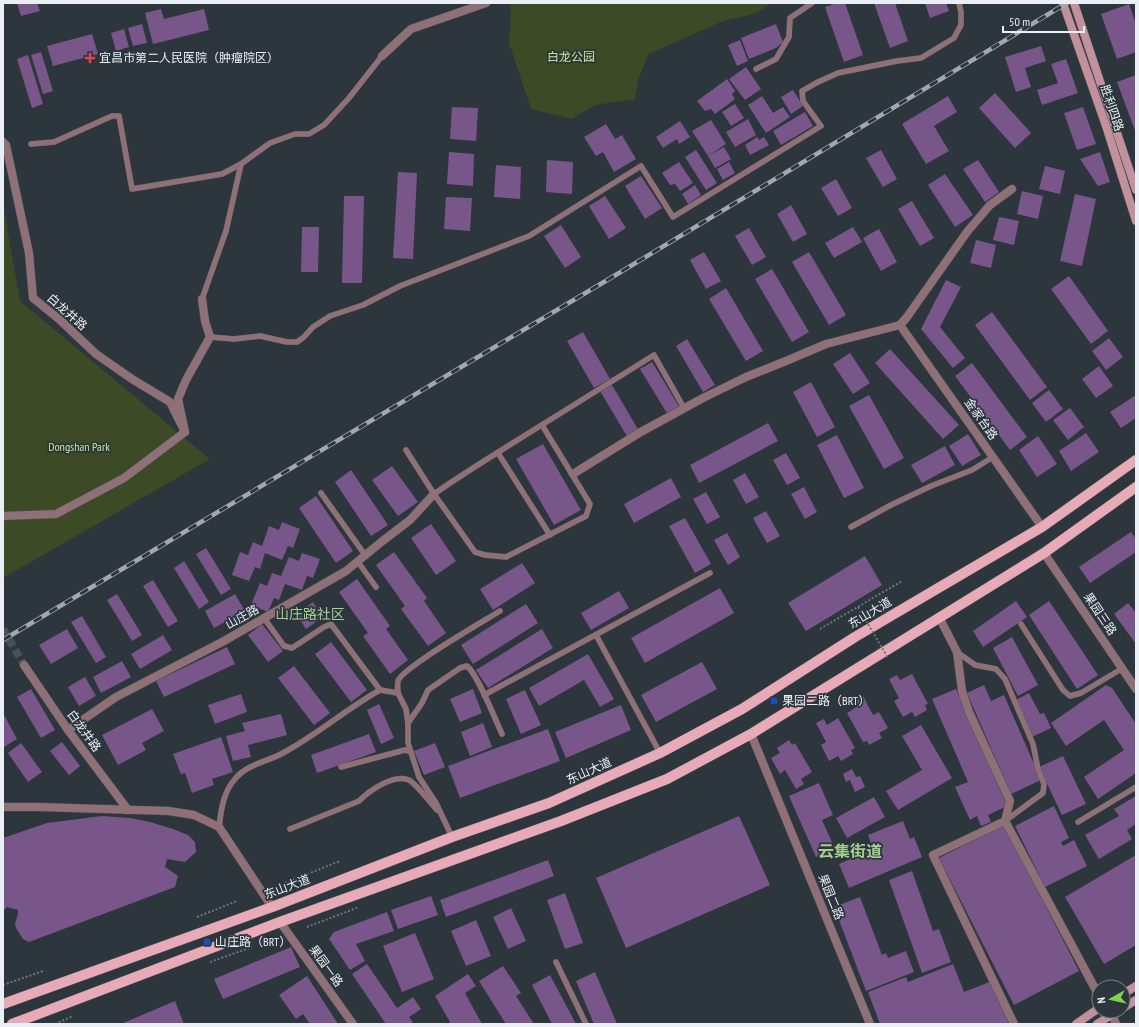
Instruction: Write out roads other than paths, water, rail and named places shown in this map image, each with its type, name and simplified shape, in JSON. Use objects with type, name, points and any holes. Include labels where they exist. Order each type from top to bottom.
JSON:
[{"type":"main road","name":"胜利四路","points":[[1063,3],[1107,129],[1136,221]]},
{"type":"main road","name":"胜利四路","points":[[1074,3],[1136,190]]},
{"type":"main road","name":"东山大道","points":[[3,1004],[272,907],[452,838],[549,804],[660,753],[742,709],[855,637],[1042,527],[1136,460]]},
{"type":"main road","points":[[12,1024],[280,922],[568,819],[667,779],[751,734],[1044,553],[1136,487]]},
{"type":"main road","points":[[1076,1024],[1091,1014]]},
{"type":"street","points":[[382,56],[411,28],[486,3]]},
{"type":"street","name":"白龙井路","points":[[3,142],[6,145],[29,253],[33,298],[60,320],[96,354],[132,379],[170,402],[185,432]]},
{"type":"street","points":[[573,474],[684,408],[746,377],[786,362],[826,344],[900,325],[967,232],[990,205],[1012,189]]},
{"type":"street","points":[[3,516],[56,514],[124,478],[185,432],[178,399],[186,380],[210,337],[205,322],[202,299]]},
{"type":"street","name":"金家台路","points":[[900,325],[1042,527]]},
{"type":"street","name":"山庄路","points":[[68,730],[116,697],[224,641],[346,571],[410,520],[434,494]]},
{"type":"street","name":"果园三路","points":[[1044,553],[1136,689]]},
{"type":"street","points":[[939,617],[957,652],[962,691],[970,712],[1010,801],[1005,821],[1091,981]]},
{"type":"street","name":"白龙井路","points":[[24,665],[68,730],[128,810]]},
{"type":"street","name":"果园二路","points":[[751,734],[870,1024]]},
{"type":"street","points":[[3,807],[39,806],[169,811],[194,815],[219,827],[272,907]]},
{"type":"street","points":[[1005,821],[934,855],[1014,1024]]},
{"type":"street","name":"果园一路","points":[[280,922],[353,1024]]},
{"type":"lane","points":[[756,69],[776,59],[789,37],[790,18],[812,3]]},
{"type":"lane","points":[[210,337],[234,339],[260,336],[287,342],[296,342],[304,337],[313,327],[330,316],[363,305],[400,286],[529,236],[641,166],[673,217],[821,126],[803,101],[802,91],[838,73],[897,61],[922,58],[954,38],[961,25],[959,3]]},
{"type":"lane","points":[[31,144],[54,142],[112,116],[119,116],[132,189],[222,174],[241,164],[270,143],[295,134],[309,134],[324,125],[349,98],[382,56]]},
{"type":"lane","points":[[202,299],[226,231],[241,164]]},
{"type":"lane","points":[[434,494],[654,355],[684,408]]},
{"type":"lane","points":[[406,450],[434,494],[475,552],[486,555],[506,557],[586,516],[590,504],[542,425]]},
{"type":"lane","points":[[498,453],[550,535]]},
{"type":"lane","points":[[851,527],[891,505],[931,486],[972,470],[993,457]]},
{"type":"lane","points":[[322,493],[365,555]]},
{"type":"lane","points":[[358,562],[376,587]]},
{"type":"lane","points":[[484,695],[710,573]]},
{"type":"lane","points":[[452,838],[436,803],[419,777],[408,743],[406,709],[398,693],[398,681],[404,673],[450,641],[500,611]]},
{"type":"lane","points":[[264,618],[284,646],[292,648],[331,624],[380,690]]},
{"type":"lane","points":[[1021,624],[1063,690],[1070,696],[1081,693],[1123,668]]},
{"type":"lane","points":[[596,635],[660,753]]},
{"type":"lane","points":[[957,652],[975,664],[996,669],[1005,679],[1033,744],[1038,769],[1044,784],[1043,793],[1005,821]]},
{"type":"lane","points":[[408,723],[422,703],[428,690],[460,668],[466,666],[471,670],[502,734]]},
{"type":"lane","points":[[219,827],[227,789],[236,778],[251,766],[282,753],[380,690],[398,693]]},
{"type":"lane","points":[[341,767],[405,750],[411,752]]},
{"type":"lane","points":[[290,828],[359,801],[366,794],[391,780],[403,778],[410,780],[441,814]]},
{"type":"lane","points":[[1078,822],[1136,787]]},
{"type":"lane","points":[[556,962],[586,1024]]},
{"type":"tunnel","points":[[3,629],[24,665]]},
{"type":"railway","points":[[3,640],[614,276],[1067,3]]},
{"type":"place","name":"宜昌市第二人民医院（肿瘤院区）","points":[[90,58]]},
{"type":"place","name":"果园二路（BRT）","points":[[774,701]]},
{"type":"place","name":"山庄路（BRT）","points":[[207,942]]},
{"type":"district","name":"山庄路社区","points":[[310,614]]},
{"type":"district","name":"云集街道","points":[[850,851]]},
{"type":"park label","name":"白龙公园","points":[[571,57]]},
{"type":"park label","name":"Dongshan Park","points":[[79,447]]}]
